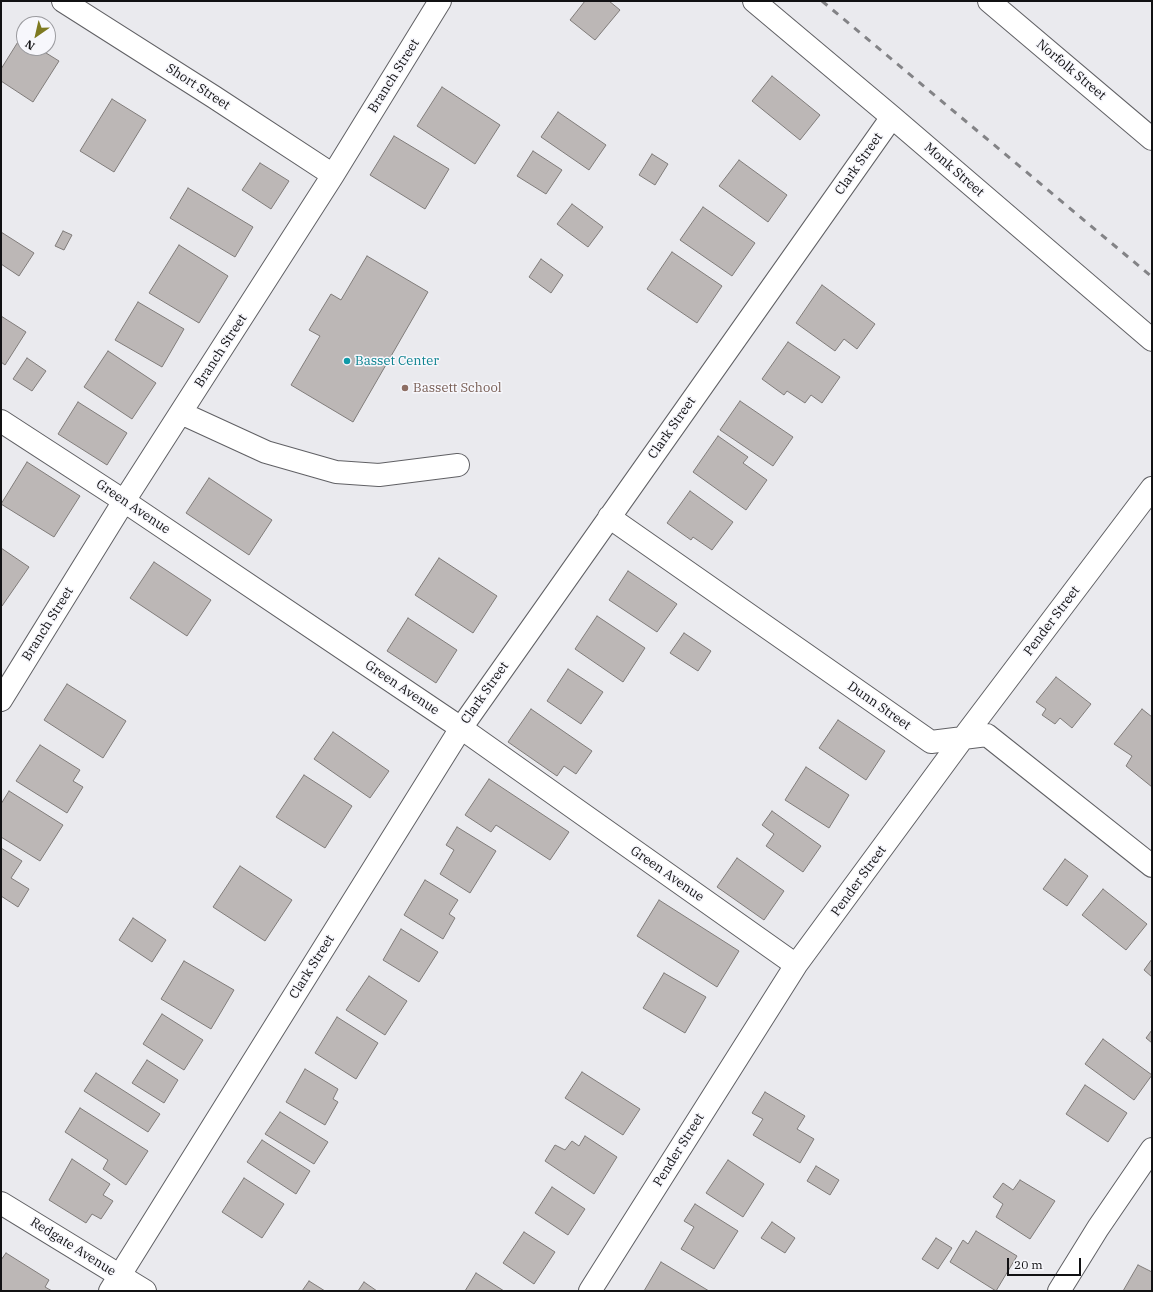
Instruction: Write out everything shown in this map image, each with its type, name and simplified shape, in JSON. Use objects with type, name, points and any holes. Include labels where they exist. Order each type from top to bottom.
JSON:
[{"type":"street","name":"Short Street","points":[[63,1],[333,175]]},
{"type":"street","name":"Branch Street","points":[[1,700],[124,501],[333,175],[440,1]]},
{"type":"street","name":"Monk Street","points":[[754,1],[1152,340]]},
{"type":"street","name":"Norfolk Street","points":[[990,1],[1152,139]]},
{"type":"street","name":"Clark Street","points":[[115,1283],[461,728],[892,117]]},
{"type":"street","points":[[181,413],[266,452],[336,472],[379,475],[458,466]]},
{"type":"street","name":"Green Avenue","points":[[1,421],[124,501],[461,728],[796,965]]},
{"type":"street","name":"Pender Street","points":[[590,1291],[796,965],[963,738],[1152,488]]},
{"type":"street","name":"Dunn Street","points":[[609,517],[931,742],[987,735],[1152,866]]},
{"type":"street","points":[[1059,1291],[1098,1228],[1152,1149]]},
{"type":"street","name":"Redgate Avenue","points":[[1,1203],[115,1283],[145,1291]]},
{"type":"building","points":[[585,1],[609,1],[620,10],[595,40],[570,20]]},
{"type":"building","points":[[16,45],[16,56],[51,56],[59,61],[33,102],[1,81],[1,69]]},
{"type":"building","points":[[772,76],[820,115],[800,140],[752,101]]},
{"type":"building","points":[[442,87],[500,125],[475,164],[417,126]]},
{"type":"building","points":[[112,99],[146,120],[114,172],[80,151]]},
{"type":"building","points":[[558,112],[606,145],[589,170],[541,137]]},
{"type":"building","points":[[394,136],[449,169],[425,209],[370,175]]},
{"type":"building","points":[[533,151],[562,170],[546,194],[517,176]]},
{"type":"building","points":[[652,154],[668,164],[655,185],[639,175]]},
{"type":"building","points":[[739,160],[787,195],[768,222],[719,186]]},
{"type":"building","points":[[260,163],[289,181],[271,209],[242,190]]},
{"type":"building","points":[[188,188],[253,227],[235,257],[170,218]]},
{"type":"building","points":[[572,204],[603,227],[588,247],[557,224]]},
{"type":"building","points":[[703,207],[755,243],[732,276],[680,240]]},
{"type":"building","points":[[63,231],[72,235],[64,250],[55,246]]},
{"type":"building","points":[[1,232],[34,253],[19,276],[1,264]]},
{"type":"building","points":[[179,245],[228,276],[199,323],[149,293]]},
{"type":"building","points":[[672,252],[722,286],[697,323],[647,289]]},
{"type":"building","name":"Basset Center","points":[[367,256],[428,292],[353,422],[291,385],[320,336],[309,330],[331,294],[341,300]]},
{"type":"building","points":[[541,259],[563,275],[551,293],[529,277]]},
{"type":"building","points":[[822,285],[875,324],[857,349],[844,339],[835,351],[796,323]]},
{"type":"building","points":[[138,302],[184,329],[162,367],[115,340]]},
{"type":"building","points":[[1,316],[26,332],[5,365],[1,362]]},
{"type":"building","points":[[788,342],[840,377],[822,403],[811,395],[805,403],[787,391],[784,395],[762,379]]},
{"type":"building","points":[[108,351],[156,383],[132,419],[84,387]]},
{"type":"building","points":[[27,358],[46,371],[32,391],[13,379]]},
{"type":"building","points":[[740,401],[793,437],[773,466],[720,430]]},
{"type":"building","points":[[78,402],[127,433],[107,465],[58,434]]},
{"type":"building","points":[[718,436],[748,457],[743,463],[767,480],[746,510],[693,472]]},
{"type":"building","points":[[27,462],[80,496],[54,537],[1,504]]},
{"type":"building","points":[[209,478],[272,520],[249,555],[186,513]]},
{"type":"building","points":[[690,491],[733,522],[712,550],[693,537],[691,540],[667,523]]},
{"type":"building","points":[[1,548],[29,567],[2,606],[1,605]]},
{"type":"building","points":[[439,558],[497,596],[473,633],[415,595]]},
{"type":"building","points":[[154,562],[211,600],[187,636],[130,598]]},
{"type":"building","points":[[628,571],[677,604],[657,632],[609,600]]},
{"type":"building","points":[[597,616],[645,648],[623,682],[575,649]]},
{"type":"building","points":[[408,618],[457,650],[436,683],[387,651]]},
{"type":"building","points":[[684,633],[711,651],[698,671],[670,653]]},
{"type":"building","points":[[568,669],[603,692],[581,724],[547,701]]},
{"type":"building","points":[[1056,677],[1091,704],[1072,728],[1060,718],[1055,724],[1042,715],[1046,709],[1036,702]]},
{"type":"building","points":[[67,684],[126,721],[103,758],[44,720]]},
{"type":"building","points":[[531,709],[592,751],[576,774],[564,766],[557,776],[508,742]]},
{"type":"building","points":[[1142,709],[1152,717],[1152,787],[1126,766],[1132,756],[1114,744]]},
{"type":"building","points":[[838,720],[885,751],[866,780],[819,748]]},
{"type":"building","points":[[333,732],[389,771],[370,798],[314,759]]},
{"type":"building","points":[[40,745],[80,770],[73,781],[83,787],[67,813],[16,781]]},
{"type":"building","points":[[806,767],[849,795],[829,828],[785,800]]},
{"type":"building","points":[[304,775],[352,806],[325,848],[276,817]]},
{"type":"building","points":[[489,779],[569,832],[550,860],[496,825],[491,832],[465,815]]},
{"type":"building","points":[[9,791],[63,825],[40,861],[1,837],[1,804]]},
{"type":"building","points":[[772,811],[821,846],[803,872],[766,846],[774,834],[762,825]]},
{"type":"building","points":[[457,827],[496,851],[470,893],[440,874],[454,850],[446,845]]},
{"type":"building","points":[[1,848],[22,861],[11,878],[29,889],[18,907],[1,896]]},
{"type":"building","points":[[737,858],[784,891],[764,920],[717,887]]},
{"type":"building","points":[[1065,859],[1088,876],[1067,906],[1043,889]]},
{"type":"building","points":[[240,866],[292,900],[265,941],[213,907]]},
{"type":"building","points":[[425,880],[458,900],[449,914],[455,918],[443,939],[404,915]]},
{"type":"building","points":[[1103,889],[1147,924],[1126,950],[1082,915]]},
{"type":"building","points":[[659,900],[739,951],[717,987],[637,936]]},
{"type":"building","points":[[133,918],[166,940],[152,962],[119,940]]},
{"type":"building","points":[[401,929],[438,952],[419,982],[383,960]]},
{"type":"building","points":[[1152,959],[1152,977],[1144,970]]},
{"type":"building","points":[[184,961],[234,990],[211,1029],[161,999]]},
{"type":"building","points":[[664,973],[706,997],[685,1033],[643,1008]]},
{"type":"building","points":[[369,976],[407,1001],[385,1035],[346,1010]]},
{"type":"building","points":[[162,1014],[203,1040],[184,1070],[143,1044]]},
{"type":"building","points":[[337,1017],[378,1043],[356,1079],[315,1053]]},
{"type":"building","points":[[1152,1030],[1152,1043],[1146,1038]]},
{"type":"building","points":[[1103,1039],[1152,1075],[1134,1100],[1085,1064]]},
{"type":"building","points":[[147,1060],[178,1080],[164,1103],[132,1083]]},
{"type":"building","points":[[305,1069],[338,1089],[333,1099],[338,1102],[325,1125],[286,1102]]},
{"type":"building","points":[[582,1072],[640,1109],[623,1135],[565,1098]]},
{"type":"building","points":[[96,1073],[160,1114],[148,1132],[84,1091]]},
{"type":"building","points":[[1085,1085],[1127,1113],[1108,1142],[1066,1114]]},
{"type":"building","points":[[765,1092],[805,1116],[797,1129],[814,1139],[800,1163],[753,1135],[763,1119],[752,1113]]},
{"type":"building","points":[[80,1108],[148,1151],[126,1185],[103,1169],[108,1160],[65,1132]]},
{"type":"building","points":[[280,1112],[328,1142],[314,1164],[265,1134]]},
{"type":"building","points":[[585,1136],[617,1157],[594,1194],[545,1161],[555,1145],[565,1150],[572,1141],[579,1146]]},
{"type":"building","points":[[262,1140],[310,1171],[296,1194],[247,1162]]},
{"type":"building","points":[[72,1159],[110,1184],[103,1195],[113,1201],[101,1219],[92,1214],[86,1223],[49,1200]]},
{"type":"building","points":[[728,1160],[764,1184],[743,1217],[706,1193]]},
{"type":"building","points":[[816,1166],[839,1180],[830,1195],[807,1181]]},
{"type":"building","points":[[244,1178],[284,1204],[262,1238],[222,1212]]},
{"type":"building","points":[[1020,1180],[1055,1201],[1030,1239],[996,1217],[1003,1204],[993,1197],[1003,1183],[1013,1190]]},
{"type":"building","points":[[552,1187],[585,1209],[568,1235],[535,1213]]},
{"type":"building","points":[[695,1204],[738,1231],[714,1269],[681,1249],[694,1227],[684,1221]]},
{"type":"building","points":[[772,1222],[795,1238],[785,1253],[761,1238]]},
{"type":"building","points":[[976,1231],[1017,1256],[996,1291],[950,1262],[963,1240],[968,1244]]},
{"type":"building","points":[[524,1232],[555,1252],[534,1284],[503,1263]]},
{"type":"building","points":[[936,1238],[952,1248],[938,1269],[922,1259]]},
{"type":"building","points":[[6,1253],[49,1280],[45,1287],[52,1291],[1,1291],[1,1260]]},
{"type":"building","points":[[661,1262],[709,1291],[644,1291]]},
{"type":"building","points":[[1138,1265],[1152,1272],[1152,1291],[1123,1291]]},
{"type":"building","points":[[476,1273],[504,1291],[465,1291]]},
{"type":"building","points":[[309,1281],[325,1291],[302,1291]]},
{"type":"building","points":[[364,1282],[377,1291],[358,1291]]},
{"type":"railway","points":[[822,1],[1152,277]]},
{"type":"place","name":"Basset Center","points":[[347,361]]},
{"type":"place","name":"Bassett School","points":[[405,388]]}]
